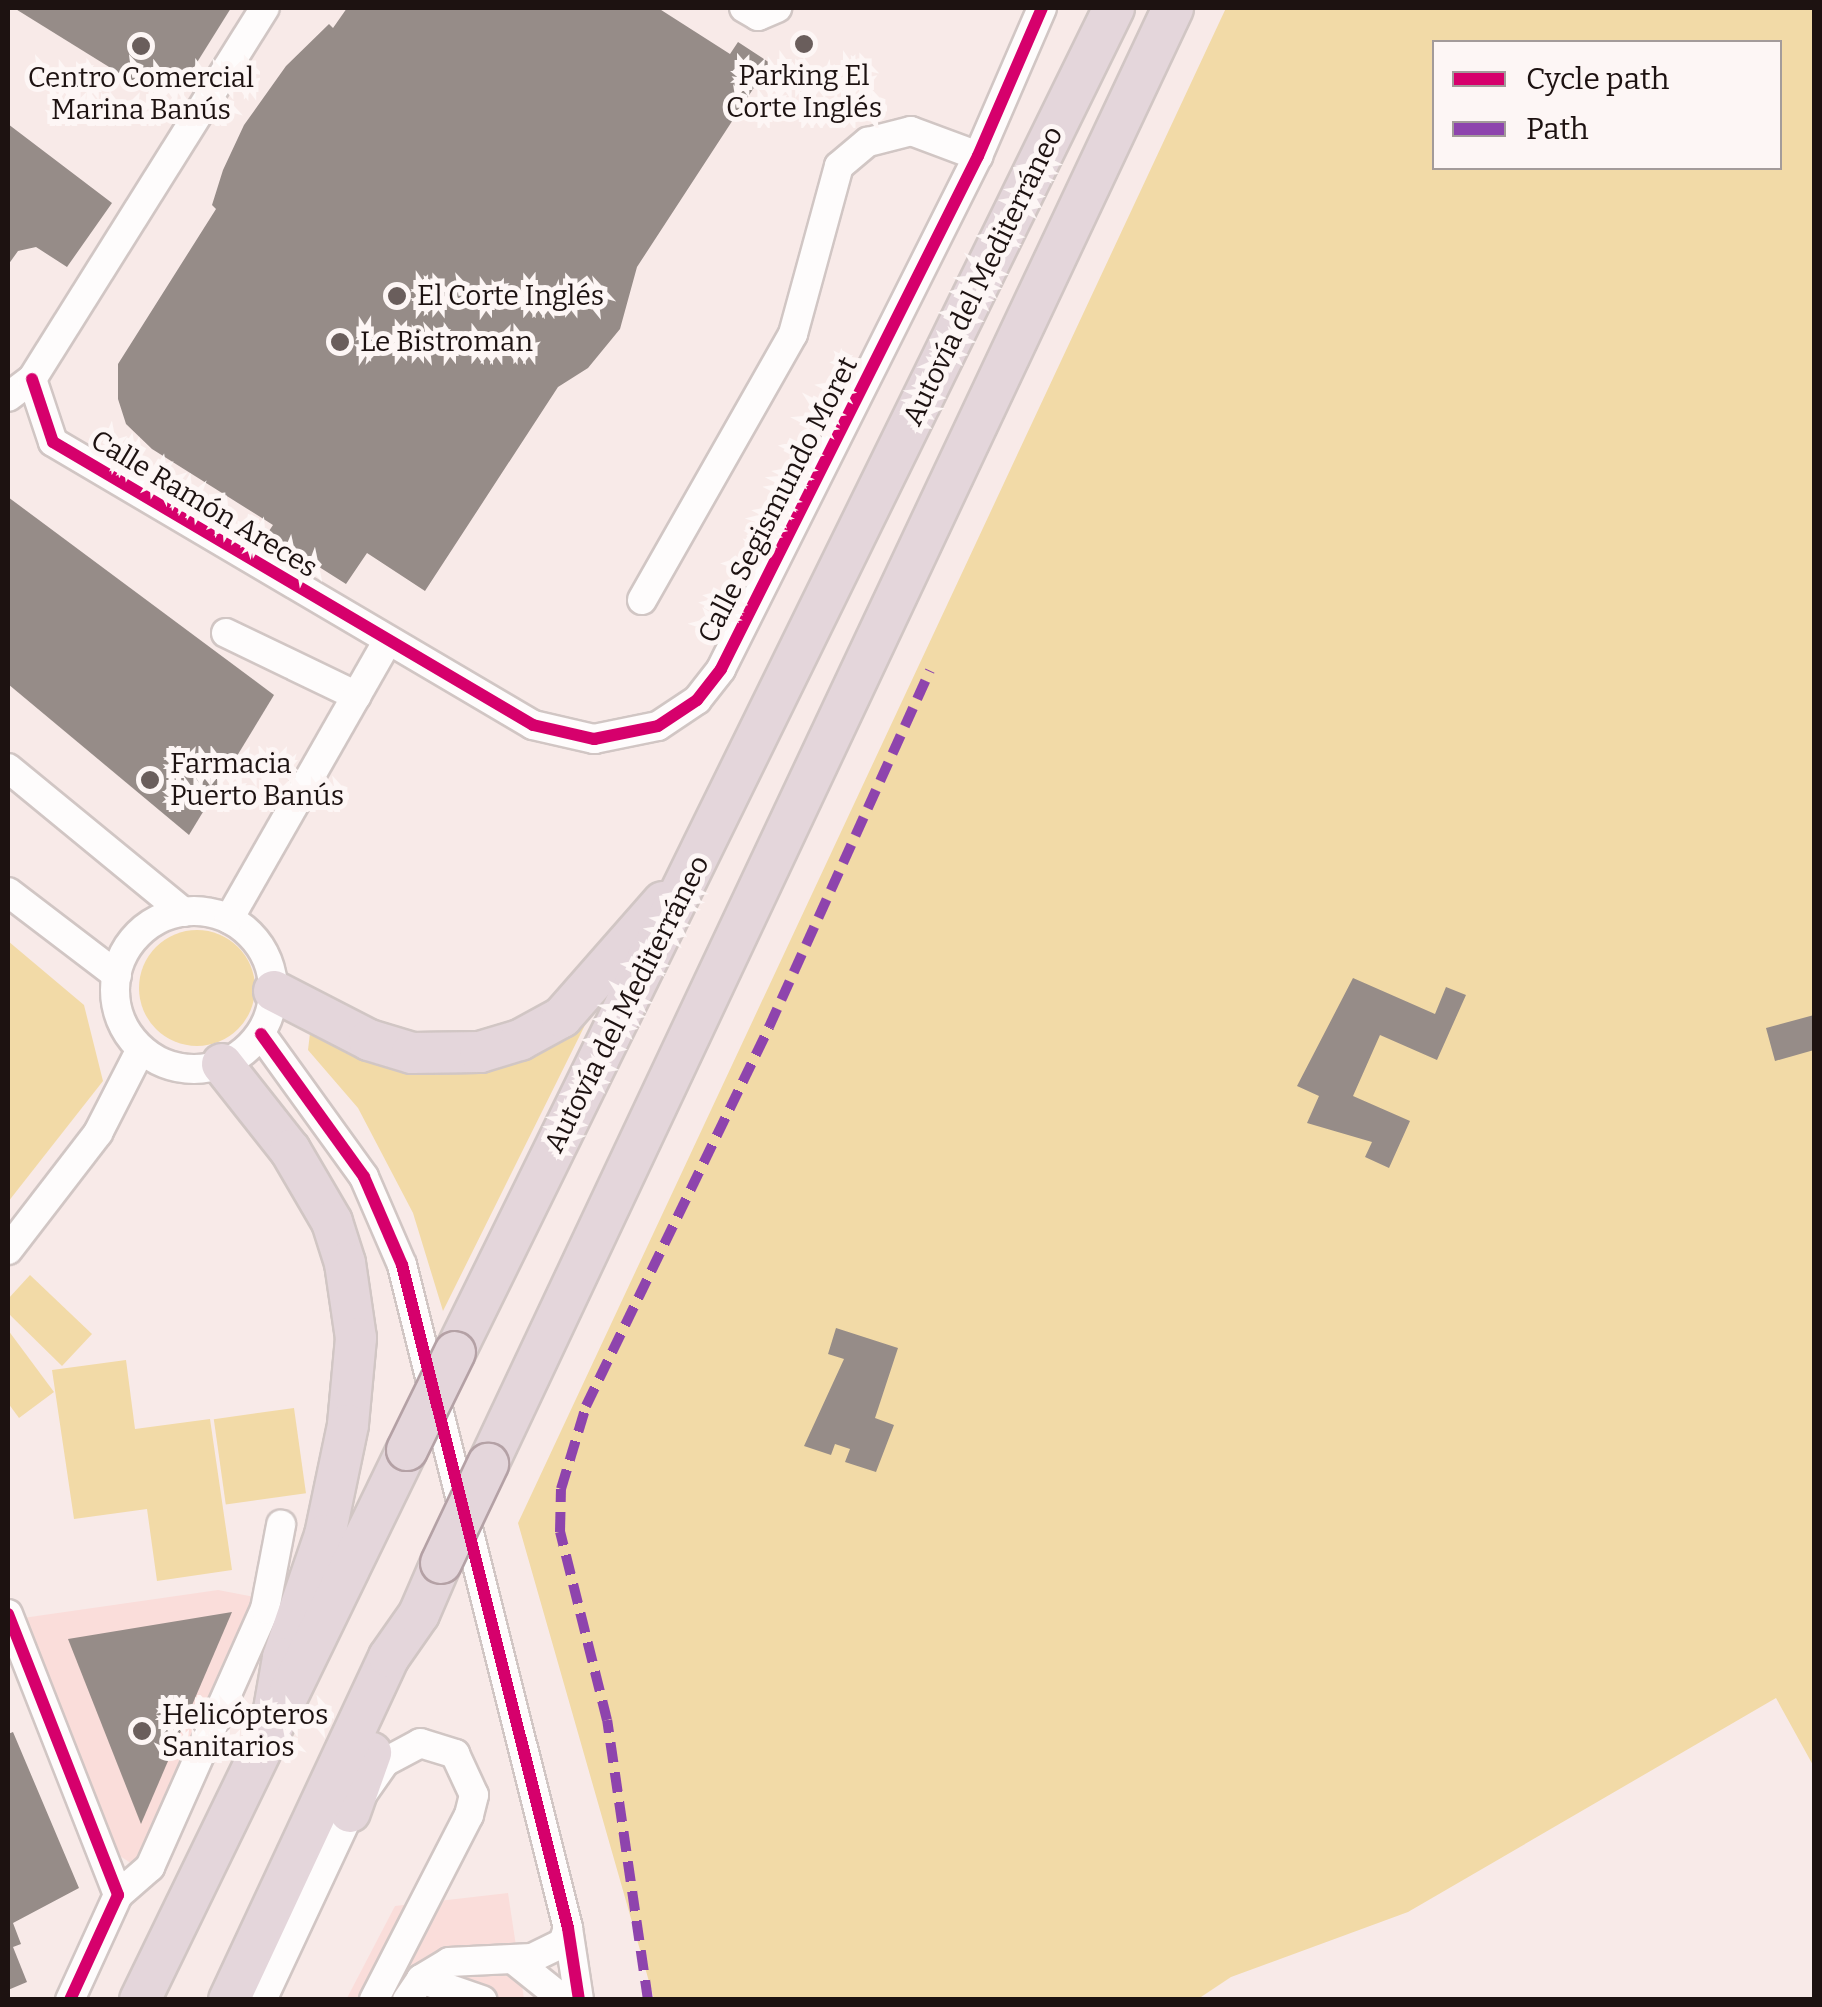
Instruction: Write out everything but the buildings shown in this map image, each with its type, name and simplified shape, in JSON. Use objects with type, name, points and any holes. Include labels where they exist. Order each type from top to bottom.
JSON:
[{"type":"highway","name":"Autovía del Mediterráneo","points":[[140,2000],[272,1721],[304,1672],[406,1450],[1114,8]]},
{"type":"highway","name":"Autovía del Mediterráneo","points":[[229,2000],[390,1657],[419,1614],[1173,8]]},
{"type":"highway","points":[[274,991],[369,1040],[412,1052],[480,1052],[520,1040],[562,1017],[642,919],[689,880]]},
{"type":"highway","points":[[222,1064],[290,1150],[332,1222],[356,1338],[348,1425],[325,1534],[284,1658],[272,1721]]},
{"type":"highway","points":[[350,1812],[410,1665],[419,1614]]},
{"type":"street","points":[[8,398],[32,379],[265,8]]},
{"type":"street","points":[[744,8],[764,16],[777,8]]},
{"type":"street","name":"Calle Segismundo Moret","points":[[387,642],[533,725],[566,735],[627,735],[658,726],[697,700],[729,653],[978,156],[1042,8]]},
{"type":"street","points":[[642,600],[793,334],[838,166],[868,142],[911,131],[978,156]]},
{"type":"street","name":"Calle Ramón Areces","points":[[32,379],[53,442],[387,642]]},
{"type":"street","points":[[226,633],[357,696]]},
{"type":"street","points":[[230,919],[387,642]]},
{"type":"street","points":[[8,768],[184,912],[230,919],[253,937],[269,962],[274,991],[261,1034],[222,1064],[192,1069],[141,1049],[119,1015],[116,974],[144,930],[184,912]]},
{"type":"street","points":[[8,892],[116,974]]},
{"type":"street","points":[[261,1034],[364,1177],[402,1266],[568,1928],[580,2000]]},
{"type":"street","points":[[8,1250],[98,1133],[141,1049]]},
{"type":"street","points":[[70,2000],[118,1895],[150,1867],[265,1609],[281,1526]]},
{"type":"street","points":[[8,1614],[118,1895]]},
{"type":"street","points":[[262,2000],[350,1812],[384,1762],[420,1743],[454,1754],[474,1795],[470,1815],[374,2000]]},
{"type":"street","points":[[413,1989],[472,1956],[514,1960],[555,1950],[568,1928]]},
{"type":"street","points":[[514,1960],[564,2000]]},
{"type":"street","points":[[413,1989],[482,2000]]},
{"type":"shaded area","points":[[1226,8],[1814,8],[1814,1767],[1776,1698],[1408,1912],[1231,1977],[1198,1999],[654,1999],[518,1523]]},
{"type":"shaded area","points":[[197,930],[219,934],[238,947],[251,966],[255,988],[251,1010],[238,1029],[219,1042],[197,1046],[175,1042],[156,1029],[143,1010],[139,988],[143,966],[156,947],[175,934]]},
{"type":"shaded area","points":[[8,941],[84,1005],[103,1081],[8,1202]]},
{"type":"shaded area","points":[[591,1013],[443,1311],[413,1213],[358,1108],[308,1050],[310,1033],[392,1060]]},
{"type":"shaded area","points":[[30,1275],[92,1334],[62,1366],[8,1313],[8,1299]]},
{"type":"shaded area","points":[[8,1330],[54,1392],[19,1418],[8,1403]]},
{"type":"shaded area","points":[[126,1360],[135,1429],[210,1419],[232,1570],[157,1581],[147,1509],[74,1519],[52,1370]]},
{"type":"shaded area","points":[[294,1408],[306,1493],[226,1504],[214,1419]]},
{"type":"shaded area","points":[[218,1590],[285,1603],[152,1877],[117,1854],[23,1618]]},
{"type":"shaded area","points":[[508,1893],[524,1999],[346,2000],[395,1906]]},
{"type":"marked path","points":[[648,2000],[607,1720],[560,1532],[561,1489],[586,1406],[769,1027],[930,671]]},
{"type":"cycle path","points":[[32,379],[53,442],[533,725],[594,739],[658,726],[697,700],[721,669],[978,156],[1042,8]]},
{"type":"cycle path","points":[[261,1034],[364,1177],[402,1265],[568,1928],[579,2000]]},
{"type":"cycle path","points":[[8,1614],[118,1895],[70,2000]]},
{"type":"place","name":"Parking El Corte Inglés","points":[[804,44]]},
{"type":"place","name":"Centro Comercial Marina Banús","points":[[141,46]]},
{"type":"place","name":"El Corte Inglés","points":[[397,296]]},
{"type":"place","name":"Le Bistroman","points":[[340,342]]},
{"type":"place","name":"Farmacia Puerto Banús","points":[[150,780]]},
{"type":"place","name":"Helicópteros Sanitarios","points":[[142,1731]]}]
